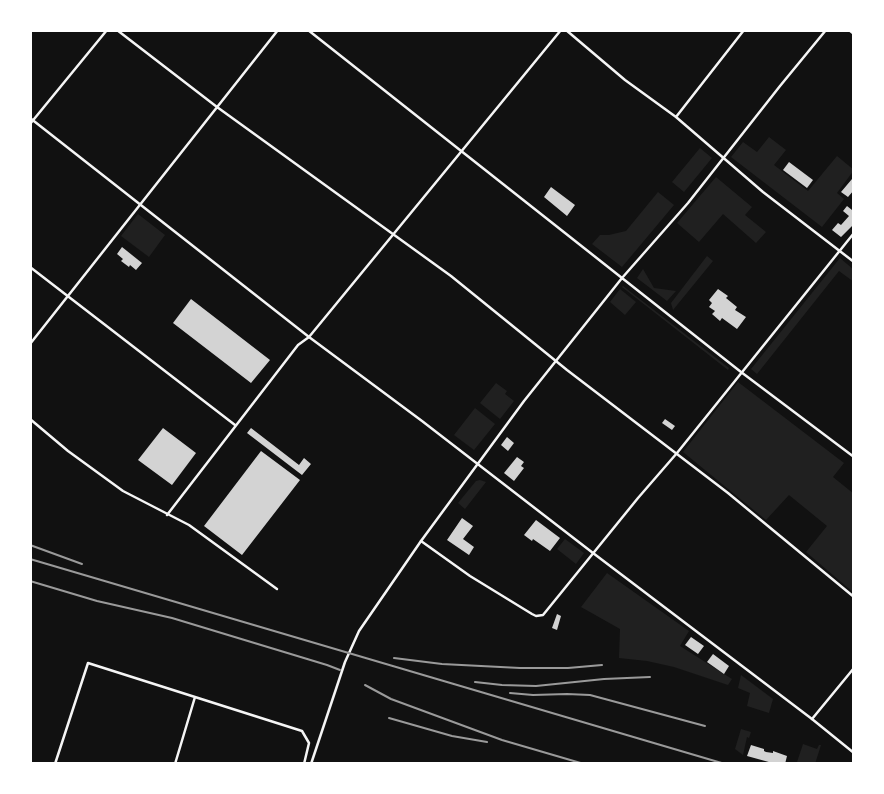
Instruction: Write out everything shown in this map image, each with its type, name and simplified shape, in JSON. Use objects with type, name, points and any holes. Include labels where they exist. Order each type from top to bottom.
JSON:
[{"type":"street","points":[[107,30],[31,121],[854,753]]},
{"type":"street","points":[[117,30],[217,107],[450,276],[677,453],[854,597]]},
{"type":"street","points":[[30,344],[278,30]]},
{"type":"street","points":[[307,30],[741,372],[854,457]]},
{"type":"street","points":[[167,515],[298,345],[309,337],[564,30],[676,117],[763,192],[854,262]]},
{"type":"street","points":[[676,117],[744,30]]},
{"type":"street","points":[[311,764],[353,644],[370,614],[421,541],[556,361],[622,278],[688,203],[826,30]]},
{"type":"street","points":[[849,30],[854,34]]},
{"type":"street","points":[[421,541],[532,614],[539,616],[545,613],[854,233]]},
{"type":"street","points":[[30,267],[236,426]]},
{"type":"street","points":[[30,419],[68,451],[121,489],[189,525],[277,589]]},
{"type":"street","points":[[55,764],[88,663],[302,731],[309,743],[304,764]]},
{"type":"street","points":[[812,719],[854,668]]},
{"type":"street","points":[[175,764],[195,697]]},
{"type":"shaded area","points":[[769,137],[786,150],[774,165],[808,191],[837,156],[854,170],[837,193],[844,199],[822,227],[731,157],[743,142],[757,152]]},
{"type":"shaded area","points":[[700,148],[712,158],[684,192],[672,182]]},
{"type":"shaded area","points":[[716,177],[752,207],[745,215],[766,232],[756,243],[723,214],[699,242],[677,223]]},
{"type":"shaded area","points":[[658,192],[674,205],[622,267],[592,244],[600,235],[626,231]]},
{"type":"shaded area","points":[[138,214],[165,235],[149,257],[121,236]]},
{"type":"shaded area","points":[[707,256],[713,261],[673,310],[671,303]]},
{"type":"shaded area","points":[[840,258],[854,270],[854,282],[839,271],[757,374],[751,369]]},
{"type":"shaded area","points":[[643,269],[654,288],[676,291],[667,301],[637,278]]},
{"type":"shaded area","points":[[622,287],[729,368],[728,370]]},
{"type":"shaded area","points":[[620,289],[636,302],[625,315],[610,302]]},
{"type":"shaded area","points":[[738,382],[844,463],[833,477],[854,494],[854,593],[806,552],[827,526],[789,495],[766,520],[683,452]]},
{"type":"shaded area","points":[[496,383],[507,391],[505,394],[514,401],[500,419],[480,403]]},
{"type":"shaded area","points":[[475,408],[495,424],[474,450],[454,435]]},
{"type":"shaded area","points":[[476,481],[486,482],[465,509],[458,503]]},
{"type":"shaded area","points":[[565,539],[584,553],[576,564],[557,549]]},
{"type":"shaded area","points":[[607,573],[689,631],[680,646],[732,679],[728,685],[674,667],[619,658],[620,629],[581,607]]},
{"type":"shaded area","points":[[741,675],[773,699],[769,713],[747,706],[750,693],[738,688]]},
{"type":"shaded area","points":[[741,729],[751,732],[749,738],[747,737],[743,755],[735,749]]},
{"type":"shaded area","points":[[803,744],[817,749],[821,745],[815,764],[797,762]]},
{"type":"building","points":[[789,162],[813,180],[807,188],[783,170]]},
{"type":"building","points":[[852,179],[854,190],[848,197],[841,192]]},
{"type":"building","points":[[551,187],[575,205],[567,216],[544,197]]},
{"type":"building","points":[[847,206],[852,210],[854,208],[854,224],[841,237],[832,230],[849,216],[843,211]]},
{"type":"building","points":[[122,247],[142,263],[136,270],[121,261],[123,259],[117,254]]},
{"type":"building","points":[[718,289],[737,307],[735,310],[746,317],[737,329],[712,314],[715,311],[709,307],[712,303],[709,300]]},
{"type":"building","points":[[191,299],[270,360],[251,383],[173,323]]},
{"type":"building","points":[[665,419],[675,426],[672,430],[662,423]]},
{"type":"building","points":[[163,428],[196,453],[172,485],[138,460]]},
{"type":"building","points":[[251,428],[299,465],[304,458],[311,464],[302,475],[247,433]]},
{"type":"building","points":[[507,437],[514,443],[508,451],[501,445]]},
{"type":"building","points":[[261,451],[300,480],[242,555],[204,526]]},
{"type":"building","points":[[517,457],[524,462],[521,466],[524,468],[514,481],[504,473]]},
{"type":"building","points":[[462,518],[473,526],[463,539],[474,547],[469,555],[447,540]]},
{"type":"building","points":[[536,520],[560,538],[550,551],[524,535]]},
{"type":"building","points":[[557,614],[561,616],[557,630],[552,628]]},
{"type":"building","points":[[691,637],[704,646],[698,654],[685,645]]},
{"type":"building","points":[[713,654],[729,666],[724,674],[707,662]]},
{"type":"building","points":[[751,745],[766,752],[773,751],[787,756],[785,764],[747,756]]},
{"type":"railway","points":[[30,545],[82,564]]},
{"type":"railway","points":[[30,559],[725,764]]},
{"type":"railway","points":[[30,581],[97,601],[172,618],[340,670]]},
{"type":"railway","points":[[394,658],[442,664],[520,668],[602,665]]},
{"type":"railway","points":[[475,682],[536,686],[650,677]]},
{"type":"railway","points":[[365,685],[391,699],[502,740],[584,764]]},
{"type":"railway","points":[[510,693],[590,695],[705,726]]},
{"type":"railway","points":[[389,718],[452,736],[487,742]]}]
